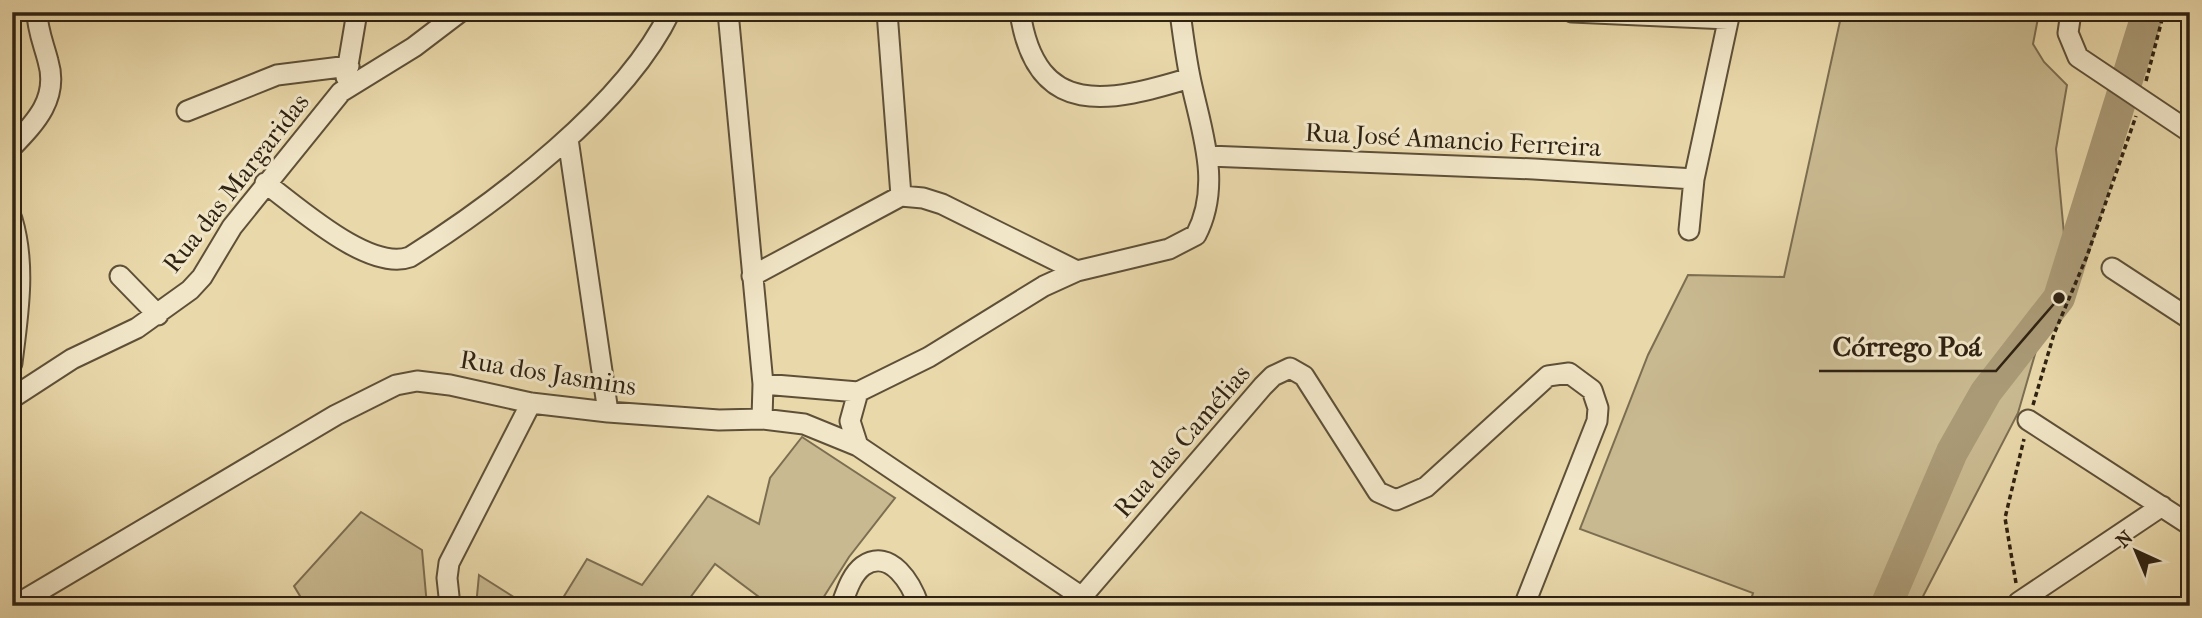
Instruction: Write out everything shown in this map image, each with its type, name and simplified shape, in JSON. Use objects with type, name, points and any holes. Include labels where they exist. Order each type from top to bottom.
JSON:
[{"type":"street","points":[[12,147],[38,118],[52,93],[51,75],[37,12]]},
{"type":"street","points":[[341,92],[349,66],[357,12]]},
{"type":"street","name":"Rua das Margaridas","points":[[12,398],[72,359],[158,315],[202,276],[232,227],[265,183],[341,92],[414,47],[460,12]]},
{"type":"street","points":[[265,183],[354,245],[369,253],[399,261],[435,241],[568,139],[630,74],[670,12]]},
{"type":"street","points":[[728,12],[763,384],[762,419]]},
{"type":"street","points":[[887,12],[901,196]]},
{"type":"street","points":[[1020,12],[1032,56],[1057,85],[1080,96],[1098,99],[1121,96],[1190,78]]},
{"type":"street","points":[[763,384],[858,392],[929,357],[1034,291],[1077,271],[1169,249],[1196,235],[1208,205],[1208,156],[1190,78],[1180,12]]},
{"type":"street","points":[[1572,12],[1729,16],[1694,179],[1689,230]]},
{"type":"street","points":[[2071,12],[2067,33],[2078,57],[2190,132]]},
{"type":"street","points":[[187,111],[277,75],[349,66]]},
{"type":"street","points":[[568,139],[608,412]]},
{"type":"street","name":"Rua José Amancio Ferreira","points":[[1208,156],[1534,169],[1694,179]]},
{"type":"street","points":[[752,276],[901,196],[923,198],[942,204],[1077,271]]},
{"type":"street","points":[[12,219],[19,243],[20,263],[12,363]]},
{"type":"street","points":[[2112,268],[2190,319]]},
{"type":"street","points":[[120,276],[158,315]]},
{"type":"street","name":"Rua das Camélias","points":[[1078,601],[1262,386],[1283,369],[1296,370],[1304,376],[1378,492],[1396,500],[1426,487],[1537,384],[1548,376],[1569,373],[1592,390],[1598,408],[1597,421],[1524,606]]},
{"type":"street","name":"Rua dos Jasmins","points":[[15,606],[324,422],[396,385],[416,382],[442,384],[531,403],[608,412],[719,420],[762,419],[804,424],[858,446],[1078,601]]},
{"type":"street","points":[[858,392],[850,421],[858,446]]},
{"type":"street","points":[[450,606],[447,578],[449,563],[531,403]]},
{"type":"street","points":[[2028,419],[2190,524]]},
{"type":"street","points":[[2020,604],[2162,506]]},
{"type":"street","points":[[841,606],[854,577],[862,567],[877,562],[895,567],[903,573],[919,606]]},
{"type":"path","points":[[2020,604],[2005,518],[2028,419],[2054,334],[2087,256],[2164,12]]},
{"type":"shaded area","points":[[1842,12],[1993,12],[2038,18],[2033,44],[2044,62],[2067,85],[2056,149],[2064,234],[2042,330],[2018,413],[1918,606],[1749,606],[1753,593],[1580,529],[1648,355],[1688,275],[1784,277]]},
{"type":"shaded area","points":[[802,437],[895,498],[849,557],[818,606],[771,606],[715,564],[684,606],[640,603],[639,606],[558,606],[587,559],[642,585],[708,496],[759,524],[770,478]]},
{"type":"shaded area","points":[[361,512],[422,550],[427,606],[306,606],[294,586]]},
{"type":"shaded area","points":[[479,575],[528,606],[476,606]]},
{"type":"waterway","points":[[1886,606],[1952,452],[1986,392],[2059,298],[2148,12]]},
{"type":"place","name":"Córrego Poá","points":[[2059,298]]}]
